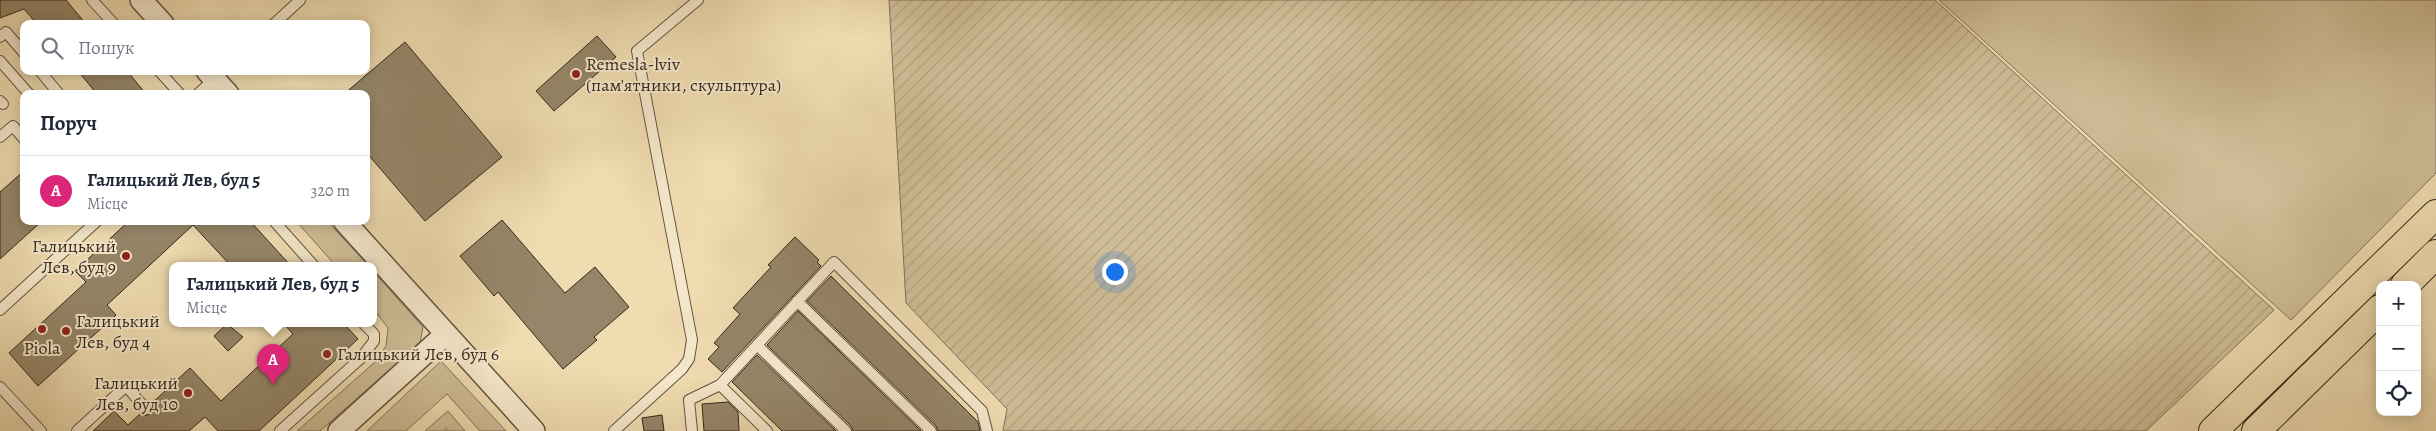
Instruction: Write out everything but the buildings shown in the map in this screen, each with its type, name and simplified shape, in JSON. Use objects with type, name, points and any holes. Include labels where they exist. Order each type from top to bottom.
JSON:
[{"type":"main road","points":[[2213,431],[2436,214]]},
{"type":"main road","points":[[2409,281],[2436,254]]},
{"type":"main road","points":[[2256,431],[2376,313]]},
{"type":"street","points":[[141,0],[159,20]]},
{"type":"street","points":[[348,225],[534,431]]},
{"type":"street","points":[[339,431],[446,334]]},
{"type":"lane","points":[[92,0],[110,20]]},
{"type":"lane","points":[[284,14],[285,0]]},
{"type":"lane","points":[[278,20],[300,0]]},
{"type":"lane","points":[[614,431],[682,369],[691,352],[692,340],[636,51],[695,1]]},
{"type":"lane","points":[[0,37],[6,32],[20,48]]},
{"type":"lane","points":[[0,61],[25,90]]},
{"type":"lane","points":[[43,75],[56,90]]},
{"type":"lane","points":[[163,75],[176,90]]},
{"type":"lane","points":[[203,90],[218,79]]},
{"type":"lane","points":[[0,137],[13,126],[20,134]]},
{"type":"lane","points":[[0,310],[93,225]]},
{"type":"lane","points":[[278,225],[310,262]]},
{"type":"lane","points":[[692,431],[690,400],[720,386],[834,262],[982,411],[987,431]]},
{"type":"lane","points":[[797,301],[931,431]]},
{"type":"lane","points":[[280,431],[361,358],[374,341],[374,334],[367,327]]},
{"type":"lane","points":[[757,345],[846,431]]},
{"type":"lane","points":[[77,431],[126,386],[146,408]]},
{"type":"lane","points":[[720,386],[765,430]]},
{"type":"lane","points":[[0,387],[41,431]]},
{"type":"green space","points":[[889,0],[1935,0],[2274,310],[2146,431],[1003,431],[1007,409],[906,303]]},
{"type":"green space","points":[[1939,0],[2436,0],[2436,173],[2291,320]]},
{"type":"green space","points":[[300,225],[331,225],[365,262],[332,262]]},
{"type":"green space","points":[[377,275],[423,327],[420,343],[320,431],[297,431],[375,362],[386,346],[388,328],[377,313]]},
{"type":"green space","points":[[441,361],[506,431],[480,431],[447,394],[406,431],[367,431]]},
{"type":"green space","points":[[448,411],[465,431],[425,431]]},
{"type":"place","name":"Remesla-lviv (пам'ятники, скульптура)","points":[[576,74]]},
{"type":"place","name":"Галицький Лев, буд 9","points":[[126,256]]},
{"type":"place","name":"Piola","points":[[42,329]]},
{"type":"place","name":"Галицький Лев, буд 4","points":[[66,331]]},
{"type":"place","name":"Галицький Лев, буд 6","points":[[327,354]]},
{"type":"place","name":"Галицький Лев, буд 5","points":[[273,385]]},
{"type":"place","name":"Галицький Лев, буд 10","points":[[188,393]]}]
